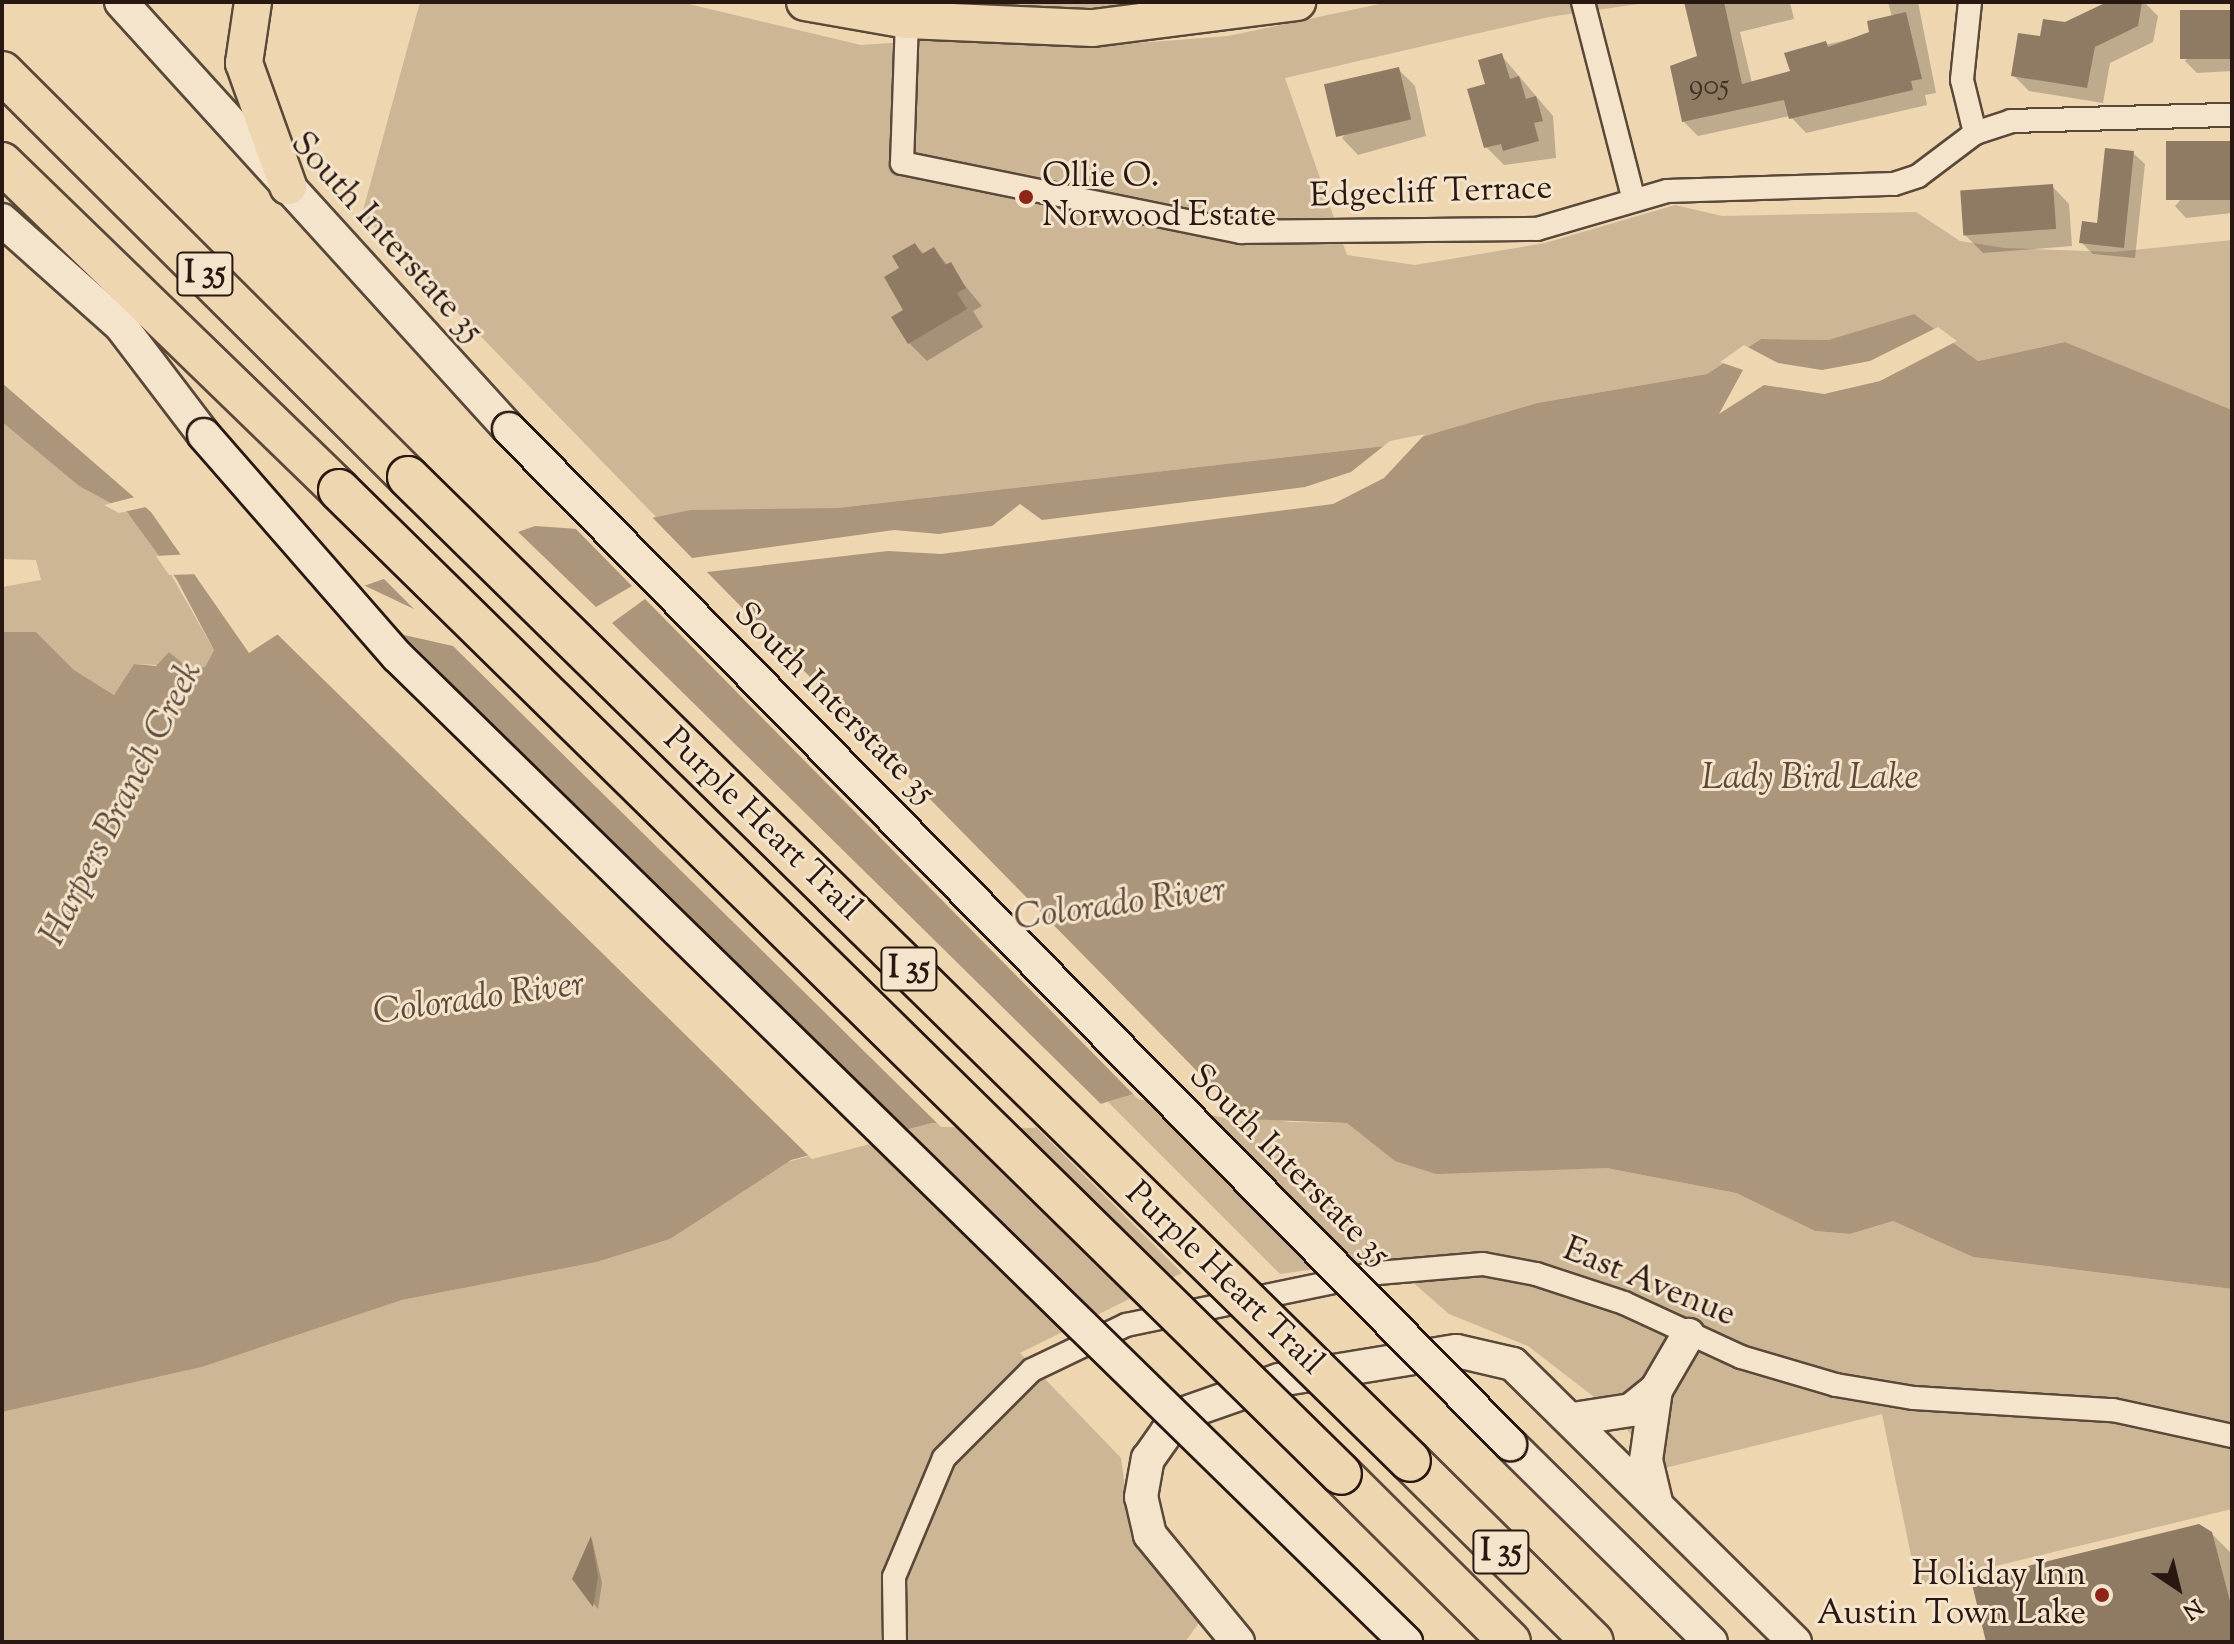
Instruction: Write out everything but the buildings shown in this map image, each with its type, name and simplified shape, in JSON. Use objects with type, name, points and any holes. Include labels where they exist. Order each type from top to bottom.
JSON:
[{"type":"highway","name":"Purple Heart Trail","points":[[2,72],[408,477],[1593,1642]]},
{"type":"highway","name":"Purple Heart Trail","points":[[2,163],[339,490],[1510,1642]]},
{"type":"main road","name":"South Interstate 35","points":[[121,2],[509,429],[1510,1444],[1711,1642]]},
{"type":"main road","points":[[253,2],[244,63],[288,186]]},
{"type":"main road","points":[[805,2],[907,20],[1093,28],[1297,2]]},
{"type":"main road","points":[[2,220],[121,326],[204,435],[397,656],[1406,1642]]},
{"type":"main road","points":[[1573,1419],[1631,1410],[1656,1390],[1688,1335]]},
{"type":"main road","points":[[1228,1639],[1168,1564],[1150,1535],[1141,1497],[1148,1459],[1185,1413],[1279,1380],[1457,1351],[1513,1364],[1573,1419],[1795,1642]]},
{"type":"main road","points":[[1656,1390],[1646,1460],[1657,1505]]},
{"type":"street","points":[[1583,2],[1634,200]]},
{"type":"street","points":[[1970,2],[1962,80],[1975,133]]},
{"type":"street","name":"Edgecliff Terrace","points":[[907,20],[902,163],[1241,232],[1537,229],[1634,200],[1684,189],[1894,184],[1918,176],[1975,133],[2029,119],[2232,115]]},
{"type":"street","name":"East Avenue","points":[[895,1642],[894,1577],[944,1458],[987,1408],[1076,1343],[1126,1325],[1378,1273],[1483,1264],[1577,1286],[1688,1335],[1793,1374],[1877,1394],[2113,1410],[2232,1436]]},
{"type":"shaded area","points":[[420,2],[680,2],[861,45],[951,39],[1099,46],[1228,36],[1389,2],[1652,2],[1549,17],[1285,78],[1347,255],[1415,265],[1545,243],[1675,205],[1722,216],[1916,212],[1960,241],[2005,248],[2114,252],[2232,240],[2232,410],[2065,342],[1978,361],[1914,314],[1828,340],[1761,339],[1707,374],[1537,403],[1394,445],[837,508],[656,517],[362,214]]},
{"type":"shaded area","points":[[898,2],[1211,2],[1114,14]]},
{"type":"shaded area","points":[[2,422],[79,486],[127,512],[152,541],[214,650],[205,667],[134,664],[114,695],[74,670],[36,632],[2,632],[2,587],[41,580],[36,560],[2,559]]},
{"type":"shaded area","points":[[1134,1094],[1290,1122],[1348,1123],[1372,1142],[1458,1169],[1606,1168],[1736,1193],[1815,1231],[1850,1234],[1893,1221],[1973,1257],[2232,1289],[2232,1509],[1917,1585],[1882,1414],[1665,1468],[1594,1397],[1528,1346],[1449,1314],[1386,1259],[1280,1274],[1108,1102]]},
{"type":"shaded area","points":[[932,1123],[1033,1124],[1182,1273],[1020,1353],[1121,1458],[1131,1537],[1201,1620],[1185,1642],[2,1642],[2,1412],[202,1367],[402,1300],[597,1262],[670,1239],[780,1164]]},
{"type":"water","name":"Lady Bird Lake","points":[[1914,314],[1978,361],[2065,342],[2232,410],[2232,1289],[1973,1257],[1893,1221],[1850,1234],[1815,1231],[1736,1193],[1606,1168],[1436,1174],[1395,1161],[1347,1123],[1244,1119],[1134,1094],[1033,1124],[932,1123],[791,1160],[670,1239],[597,1262],[402,1300],[202,1367],[2,1412],[2,632],[36,632],[74,670],[114,695],[134,664],[156,666],[169,652],[188,668],[205,667],[214,650],[177,580],[127,512],[79,486],[2,422],[2,383],[151,512],[249,653],[338,595],[535,526],[592,530],[691,510],[837,508],[1394,445],[1537,403],[1707,374],[1761,339],[1828,340]]},
{"type":"pier","points":[[1938,327],[1957,341],[1880,381],[1824,394],[1764,385],[1719,414],[1743,370],[1720,362],[1744,345],[1778,363],[1822,370],[1870,361]]},
{"type":"pier","points":[[2,379],[69,432],[183,543],[146,507],[119,513],[104,505],[135,497]]},
{"type":"pier","points":[[1425,434],[1384,478],[1333,504],[941,554],[888,551],[707,572],[1248,1123],[1138,1099],[645,599],[612,623],[1104,1107],[1033,1128],[941,1127],[453,646],[404,635],[379,611],[905,1135],[812,1159],[275,632],[359,583],[414,609],[381,576],[515,529],[596,607],[632,586],[572,525],[649,514],[692,558],[894,530],[939,534],[992,526],[1020,504],[1042,520],[1305,487],[1351,472],[1390,441]]},
{"type":"pier","points":[[190,554],[202,574],[169,575],[156,556]]},
{"type":"place","name":"Ollie O. Norwood Estate","points":[[1026,197]]},
{"type":"place","name":"Holiday Inn Austin Town Lake","points":[[2102,1595]]},
{"type":"water label","name":"Harpers Branch Creek","points":[[123,804]]},
{"type":"water label","name":"Colorado River","points":[[1120,906]]},
{"type":"water label","name":"Colorado River","points":[[479,1000]]}]
